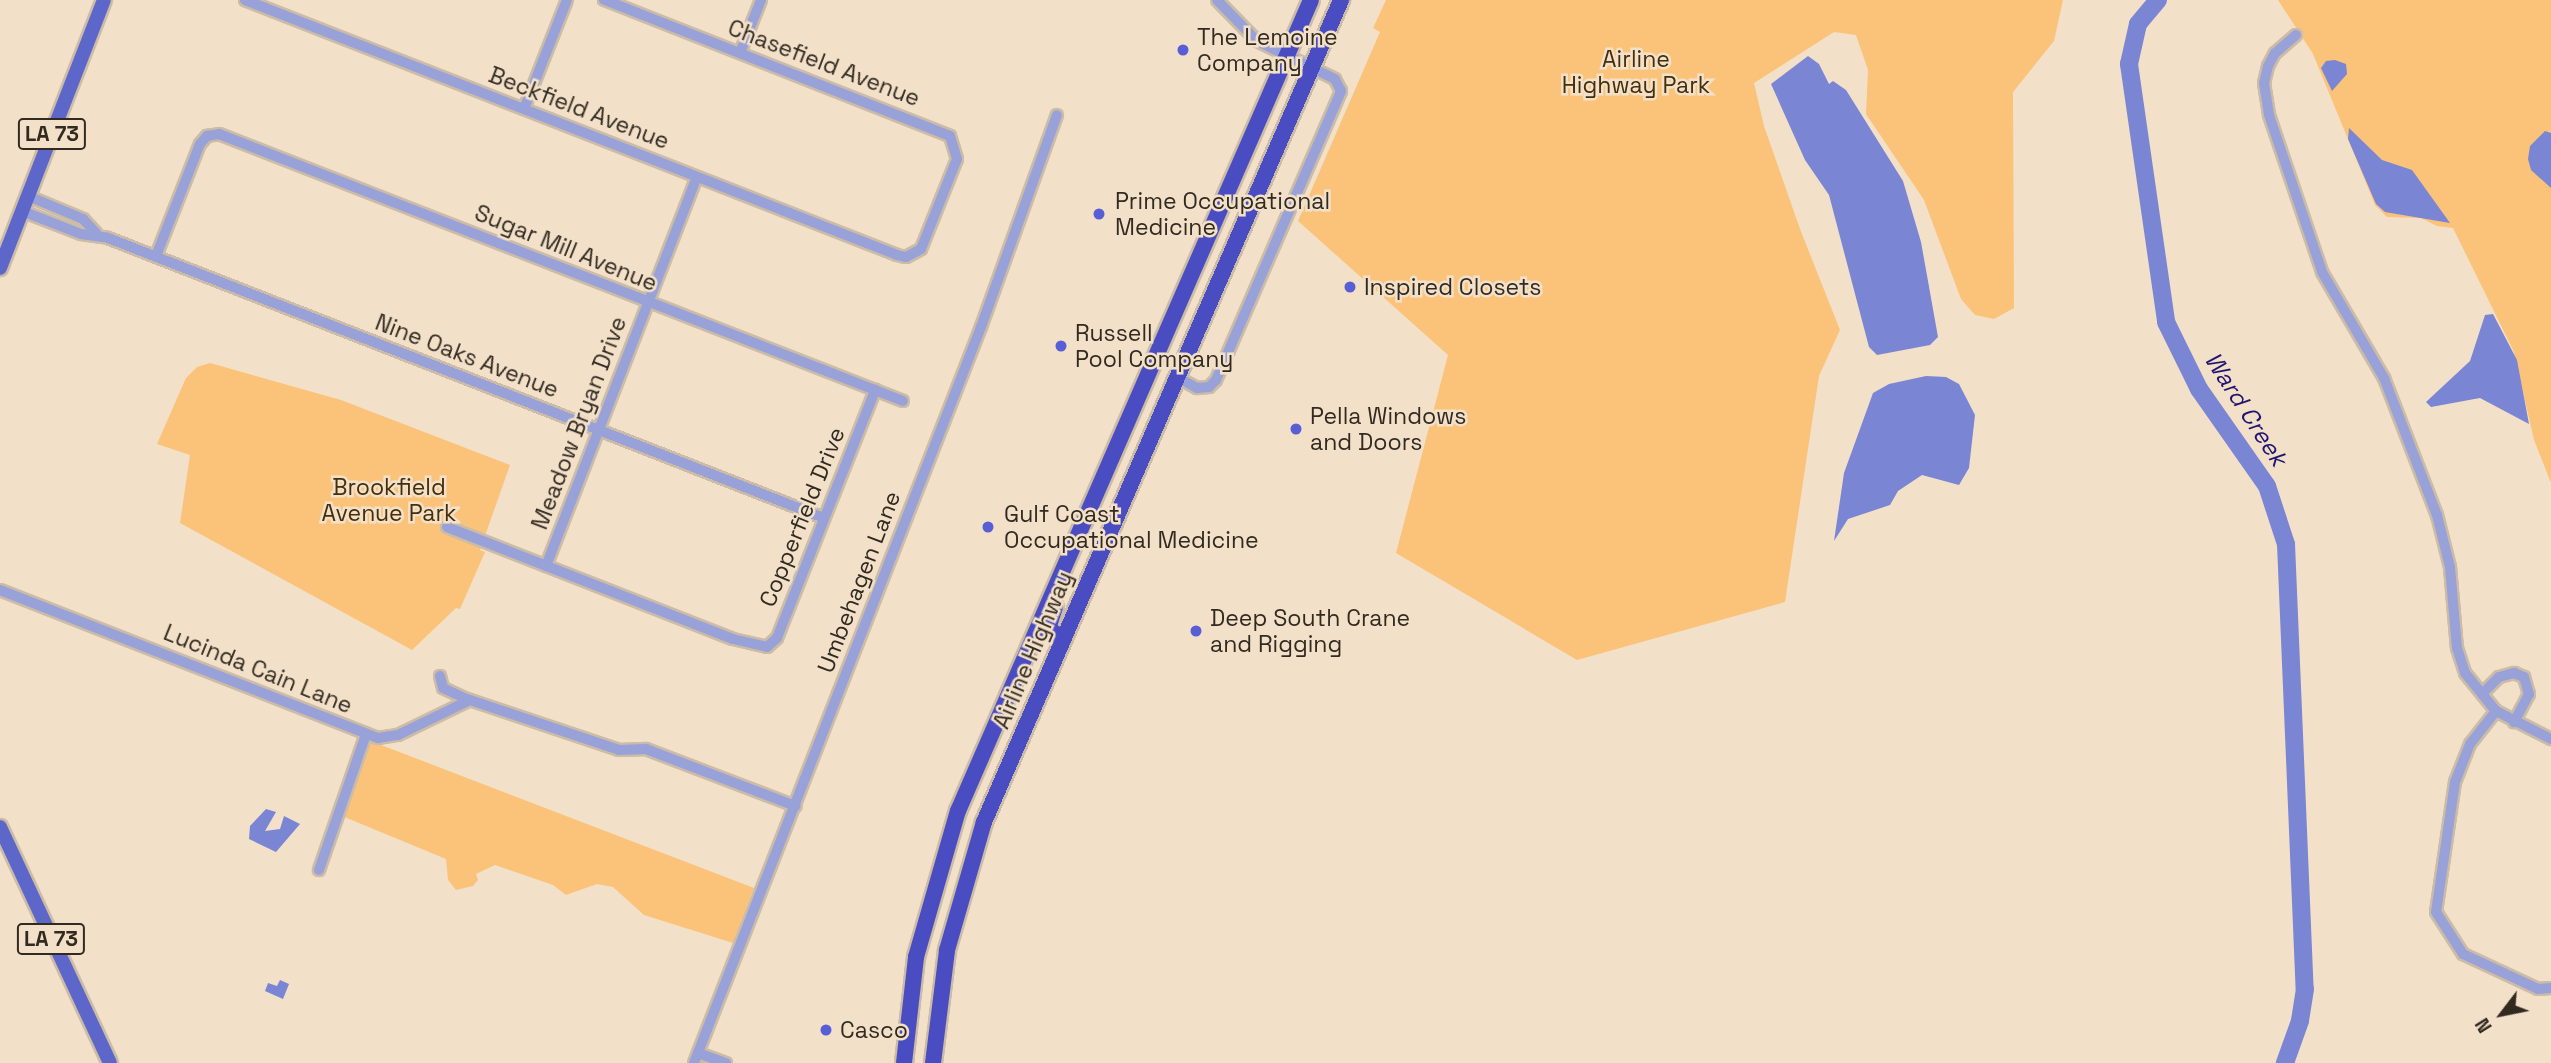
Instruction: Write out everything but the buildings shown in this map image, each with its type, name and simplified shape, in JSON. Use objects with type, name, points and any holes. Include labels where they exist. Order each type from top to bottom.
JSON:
[{"type":"highway","name":"Airline Highway","points":[[904,1063],[916,957],[958,811],[1311,0]]},
{"type":"highway","name":"Airline Highway","points":[[933,1063],[947,950],[984,821],[1341,0]]},
{"type":"highway","points":[[1063,639],[1050,631],[1049,620],[1102,498],[1121,435]]},
{"type":"main road","name":"LA 73","points":[[0,268],[104,0]]},
{"type":"main road","name":"LA 73","points":[[2,836],[110,1063]]},
{"type":"street","name":"Beckfield Avenue","points":[[245,0],[897,255]]},
{"type":"street","points":[[524,109],[567,0]]},
{"type":"street","name":"Chasefield Avenue","points":[[604,0],[950,136],[957,159],[925,242],[914,254],[897,255]]},
{"type":"street","points":[[740,53],[761,0]]},
{"type":"street","points":[[1177,377],[1197,388],[1209,387],[1216,380],[1340,98],[1339,84],[1257,41],[1217,0]]},
{"type":"street","points":[[2296,35],[2275,53],[2264,83],[2276,141],[2322,272],[2384,379],[2411,442],[2443,533],[2457,648],[2465,673],[2497,711],[2551,739]]},
{"type":"street","name":"Umbehagen Lane","points":[[696,1058],[981,327],[1057,115]]},
{"type":"street","name":"Sugar Mill Avenue","points":[[156,256],[200,144],[214,134],[903,401]]},
{"type":"street","name":"Meadow Bryan Drive","points":[[546,566],[698,177]]},
{"type":"street","name":"Nine Oaks Avenue","points":[[28,196],[83,219],[96,233]]},
{"type":"street","name":"Nine Oaks Avenue","points":[[22,211],[81,234],[96,233],[824,518]]},
{"type":"street","name":"Copperfield Drive","points":[[546,566],[757,648],[777,638],[875,390]]},
{"type":"street","points":[[447,527],[546,566]]},
{"type":"street","name":"Lucinda Cain Lane","points":[[0,590],[366,734],[319,870]]},
{"type":"street","points":[[2482,695],[2499,677],[2514,673],[2524,677],[2529,694],[2514,722]]},
{"type":"street","points":[[440,676],[443,688],[470,700],[619,750],[646,749],[795,806]]},
{"type":"street","points":[[366,734],[398,735],[470,700]]},
{"type":"street","points":[[2497,711],[2470,744],[2455,782],[2436,912],[2463,954],[2538,989],[2551,988]]},
{"type":"street","points":[[696,1058],[726,1063]]},
{"type":"green space","name":"Airline Highway Park","points":[[1386,0],[2063,0],[2054,41],[2013,92],[2014,308],[1994,319],[1975,315],[1961,299],[1924,200],[1866,114],[1868,70],[1856,35],[1834,32],[1754,83],[1764,126],[1800,229],[1840,330],[1819,376],[1785,602],[1577,660],[1396,553],[1448,355],[1298,221],[1380,32],[1373,28]]},
{"type":"green space","points":[[2278,0],[2551,0],[2551,483],[2534,440],[2514,352],[2453,228],[2437,226],[2421,218],[2387,217],[2375,205],[2313,54]]},
{"type":"green space","name":"Brookfield Avenue Park","points":[[210,363],[341,400],[510,465],[480,550],[485,552],[460,609],[456,608],[412,650],[180,523],[190,455],[157,444],[186,378],[197,367]]},
{"type":"green space","points":[[368,740],[754,888],[733,943],[644,915],[613,887],[597,884],[566,895],[553,885],[495,865],[476,874],[478,880],[473,886],[456,890],[448,880],[446,859],[342,816]]},
{"type":"water","points":[[1808,56],[1819,64],[1829,84],[1833,81],[1846,90],[1903,181],[1921,242],[1938,337],[1930,345],[1877,355],[1869,347],[1829,195],[1805,160],[1771,84]]},
{"type":"water","points":[[2335,60],[2346,64],[2347,74],[2332,91],[2321,68],[2326,61]]},
{"type":"water","points":[[2349,128],[2382,160],[2412,170],[2450,223],[2385,212],[2376,204],[2348,139]]},
{"type":"water","points":[[2545,131],[2551,133],[2551,188],[2531,170],[2528,159],[2530,146]]},
{"type":"water","points":[[2493,314],[2517,360],[2529,424],[2480,398],[2431,407],[2426,402],[2470,361],[2485,315]]},
{"type":"water","points":[[1926,376],[1946,377],[1959,384],[1975,415],[1969,468],[1959,485],[1922,475],[1898,491],[1890,505],[1848,519],[1834,541],[1844,473],[1873,393],[1889,384]]},
{"type":"water","points":[[266,809],[276,812],[265,831],[280,829],[284,816],[300,824],[276,852],[249,839],[250,826]]},
{"type":"water","points":[[280,980],[289,984],[283,999],[265,991],[268,983],[277,986]]},
{"type":"waterway","name":"Ward Creek","points":[[2158,0],[2138,24],[2129,64],[2166,322],[2199,389],[2267,486],[2286,544],[2305,989],[2300,1021],[2285,1063]]},
{"type":"place","name":"The Lemoine Company","points":[[1183,50]]},
{"type":"place","name":"Prime Occupational Medicine","points":[[1099,214]]},
{"type":"place","name":"Inspired Closets","points":[[1350,287]]},
{"type":"place","name":"Russell Pool Company","points":[[1061,346]]},
{"type":"place","name":"Pella Windows and Doors","points":[[1296,429]]},
{"type":"place","name":"Gulf Coast Occupational Medicine","points":[[988,527]]},
{"type":"place","name":"Deep South Crane and Rigging","points":[[1196,631]]},
{"type":"place","name":"Casco","points":[[826,1030]]}]
